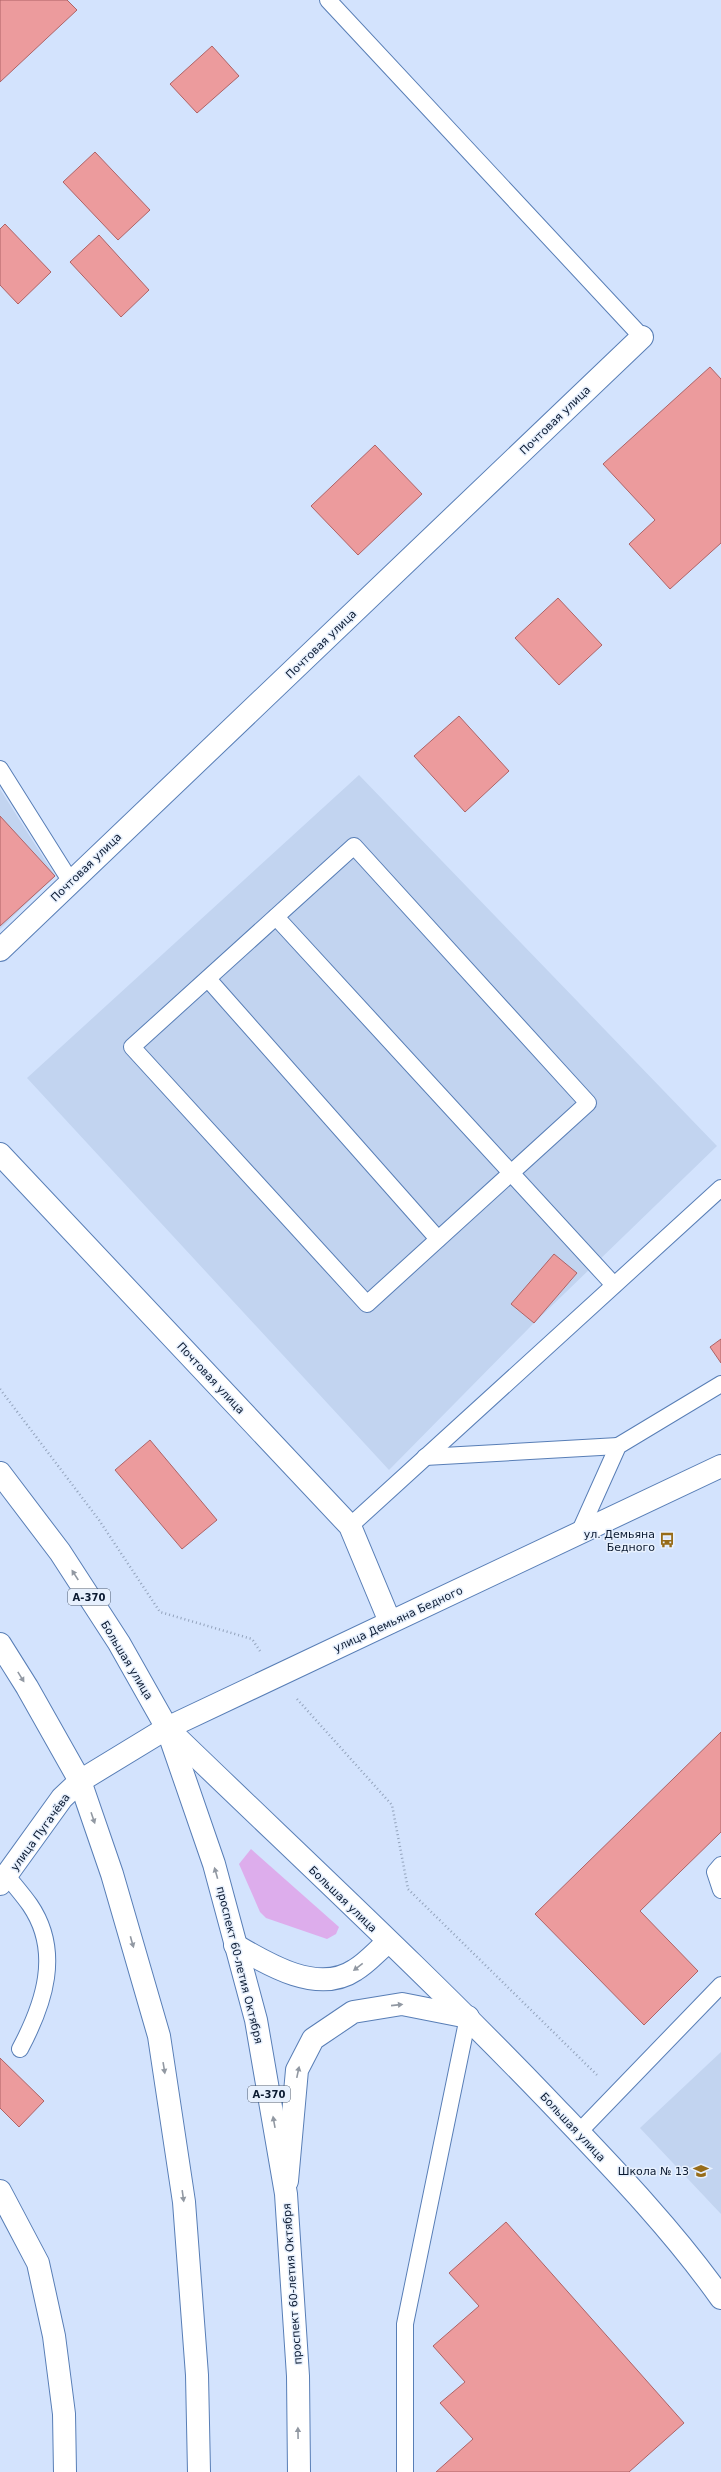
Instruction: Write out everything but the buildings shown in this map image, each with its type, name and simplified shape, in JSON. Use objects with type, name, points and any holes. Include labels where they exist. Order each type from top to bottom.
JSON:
[{"type":"main road","name":"Почтовая улица","points":[[0,950],[642,337]]},
{"type":"main road","name":"Почтовая улица","points":[[0,1154],[350,1526],[390,1622]]},
{"type":"main road","name":"улица Демьяна Бедного","points":[[80,1781],[167,1728],[721,1466]]},
{"type":"main road","name":"Большая улица","points":[[0,1473],[60,1552],[119,1643],[167,1728],[388,1942],[468,2017],[579,2132],[690,2254],[721,2298]]},
{"type":"main road","points":[[0,1644],[27,1687],[80,1781],[112,1874],[159,2036],[184,2202],[197,2375],[199,2472]]},
{"type":"main road","name":"проспект 60-летия Октября","points":[[167,1728],[214,1864],[256,2020],[286,2194],[298,2376],[299,2472]]},
{"type":"main road","name":"улица Пугачёва","points":[[4,1880],[62,1798],[80,1781]]},
{"type":"main road","points":[[235,1944],[267,1964],[312,1979],[334,1978],[354,1971],[388,1942]]},
{"type":"main road","points":[[286,2194],[297,2070],[313,2039],[353,2012],[402,2004],[468,2017]]},
{"type":"main road","points":[[0,2191],[38,2263],[54,2336],[64,2414],[65,2472]]},
{"type":"lane","points":[[328,0],[642,337]]},
{"type":"lane","points":[[0,768],[71,882]]},
{"type":"lane","points":[[354,846],[588,1103],[367,1304],[132,1047],[208,979],[354,846]]},
{"type":"lane","points":[[276,917],[614,1285]]},
{"type":"lane","points":[[208,979],[438,1239]]},
{"type":"lane","points":[[350,1526],[721,1188]]},
{"type":"lane","points":[[425,1457],[618,1446],[721,1384]]},
{"type":"lane","points":[[579,1533],[618,1446]]},
{"type":"lane","points":[[721,1865],[715,1872],[721,1890]]},
{"type":"lane","points":[[4,1880],[34,1913],[46,1940],[48,1970],[40,2009],[20,2049]]},
{"type":"lane","points":[[579,2132],[721,1985]]},
{"type":"lane","points":[[405,2472],[405,2324],[468,2017]]},
{"type":"path","points":[[0,1389],[99,1520],[160,1612],[252,1639],[276,1676],[392,1805],[408,1889],[617,2094]]},
{"type":"shaded area","points":[[359,775],[717,1146],[534,1323],[389,1470],[27,1078]]},
{"type":"shaded area","points":[[0,789],[55,876],[0,929]]},
{"type":"shaded area","points":[[251,1849],[339,1927],[336,1934],[327,1939],[266,1918],[260,1912],[239,1864]]},
{"type":"shaded area","name":"Школа № 13","points":[[721,2052],[721,2214],[640,2128]]},
{"type":"place","name":"ул. Демьяна Бедного","points":[[667,1540]]},
{"type":"place","name":"Школа № 13","points":[[701,2171]]}]
